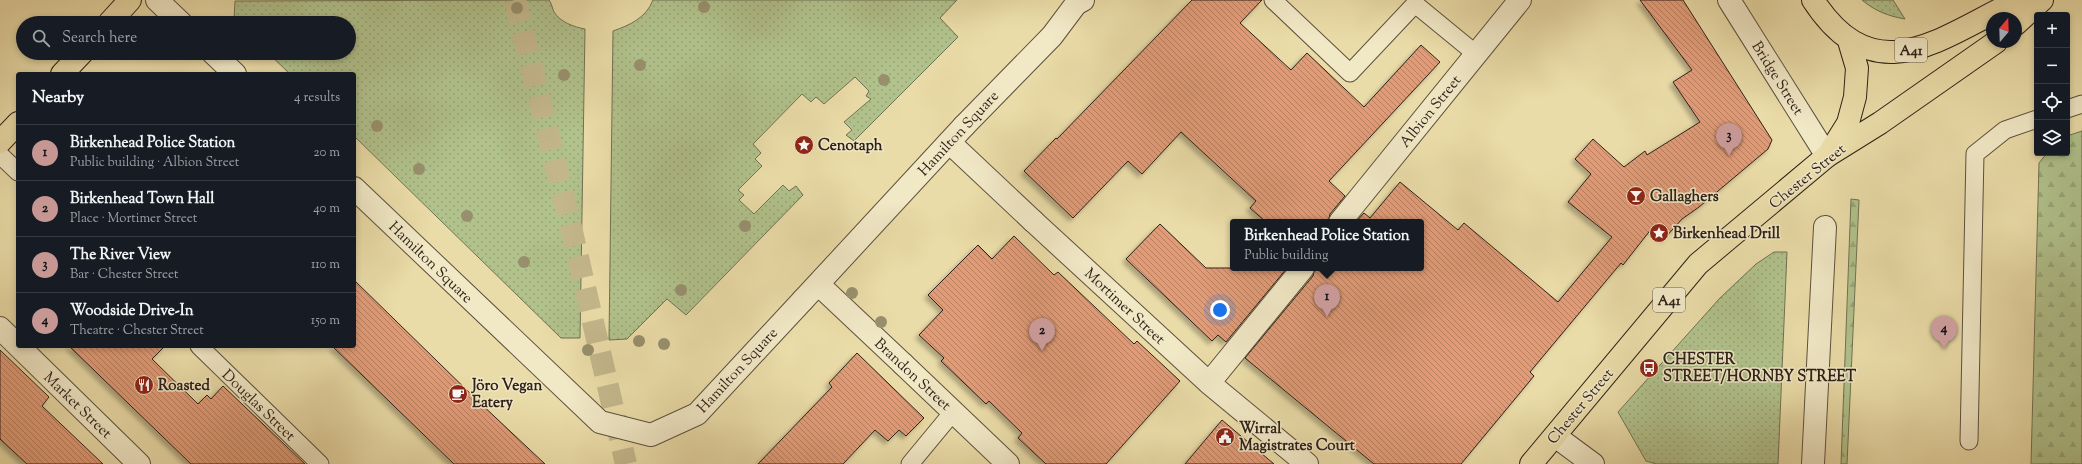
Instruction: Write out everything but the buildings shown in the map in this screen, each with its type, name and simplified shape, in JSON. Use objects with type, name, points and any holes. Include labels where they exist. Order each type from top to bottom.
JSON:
[{"type":"main road","points":[[115,16],[130,0]]},
{"type":"main road","name":"A41","points":[[1813,0],[1825,18],[1849,40],[1876,50],[1903,52],[1926,47],[2012,7],[2042,0]]},
{"type":"main road","points":[[1827,156],[1848,123],[1855,97],[1857,68],[1849,40]]},
{"type":"main road","name":"Chester Street","points":[[1531,464],[1698,264],[1827,156],[1880,123],[1987,48]]},
{"type":"main road","points":[[64,72],[75,60]]},
{"type":"main road","points":[[0,142],[16,124]]},
{"type":"street","points":[[157,0],[174,16]]},
{"type":"street","name":"Albion Street","points":[[1342,219],[1520,0]]},
{"type":"street","name":"Bridge Street","points":[[1729,0],[1827,156]]},
{"type":"street","name":"Hamilton Square","points":[[356,190],[600,422],[651,435],[697,414],[964,126],[1052,36],[1078,1]]},
{"type":"street","points":[[220,60],[233,72]]},
{"type":"street","name":"Mortimer Street","points":[[949,142],[1209,383],[1307,464]]},
{"type":"street","points":[[1813,464],[1825,227]]},
{"type":"street","points":[[1209,383],[1301,271]]},
{"type":"street","name":"Brandon Street","points":[[818,284],[1008,464]]},
{"type":"street","name":"Market Street","points":[[0,328],[16,344]]},
{"type":"street","name":"Market Street","points":[[20,348],[139,464]]},
{"type":"street","points":[[1555,436],[1592,464]]},
{"type":"lane","points":[[1273,0],[1350,73],[1415,4],[1476,54]]},
{"type":"lane","points":[[2070,108],[2082,104]]},
{"type":"lane","points":[[1969,441],[1975,154],[2005,130],[2034,120]]},
{"type":"lane","points":[[0,155],[16,170]]},
{"type":"lane","name":"Douglas Street","points":[[201,348],[320,464]]},
{"type":"lane","points":[[910,464],[953,412]]},
{"type":"green space","points":[[549,0],[554,12],[560,19],[585,29],[580,338],[561,338],[356,138],[356,72],[288,72],[275,60],[356,60],[356,16],[234,16],[235,1]]},
{"type":"green space","points":[[653,0],[957,0],[940,18],[958,37],[854,141],[846,135],[852,130],[844,122],[871,99],[866,96],[869,91],[855,77],[824,104],[816,97],[811,102],[802,94],[753,144],[761,153],[755,159],[762,166],[738,190],[744,195],[739,200],[754,214],[783,185],[789,191],[796,186],[803,195],[686,315],[667,299],[627,339],[609,340],[613,31],[637,20],[646,12]]},
{"type":"green space","points":[[1862,0],[1893,0],[1905,19],[1882,12]]},
{"type":"green space","points":[[2082,131],[2082,464],[2031,464],[2039,163],[2045,156],[2070,156],[2070,135]]},
{"type":"green space","points":[[1851,199],[1859,200],[1847,464],[1841,464]]},
{"type":"green space","points":[[1774,252],[1787,252],[1778,464],[1656,464],[1646,461],[1618,412],[1720,298],[1756,264]]},
{"type":"tunnel","points":[[515,0],[570,223],[626,464]]},
{"type":"place","name":"Cenotaph","points":[[804,145]]},
{"type":"place","name":"The River View","points":[[1729,156]]},
{"type":"place","name":"Gallaghers","points":[[1636,196]]},
{"type":"place","name":"Birkenhead Drill","points":[[1659,233]]},
{"type":"place","name":"Birkenhead Police Station","points":[[1327,317]]},
{"type":"place","name":"Woodside Drive-In","points":[[1944,349]]},
{"type":"place","name":"Birkenhead Town Hall","points":[[1042,351]]},
{"type":"place","name":"CHESTER STREET/HORNBY STREET","points":[[1649,368]]},
{"type":"place","name":"Roasted","points":[[144,385]]},
{"type":"place","name":"Jöro Vegan Eatery","points":[[458,394]]},
{"type":"place","name":"Wirral Magistrates Court","points":[[1225,437]]}]
